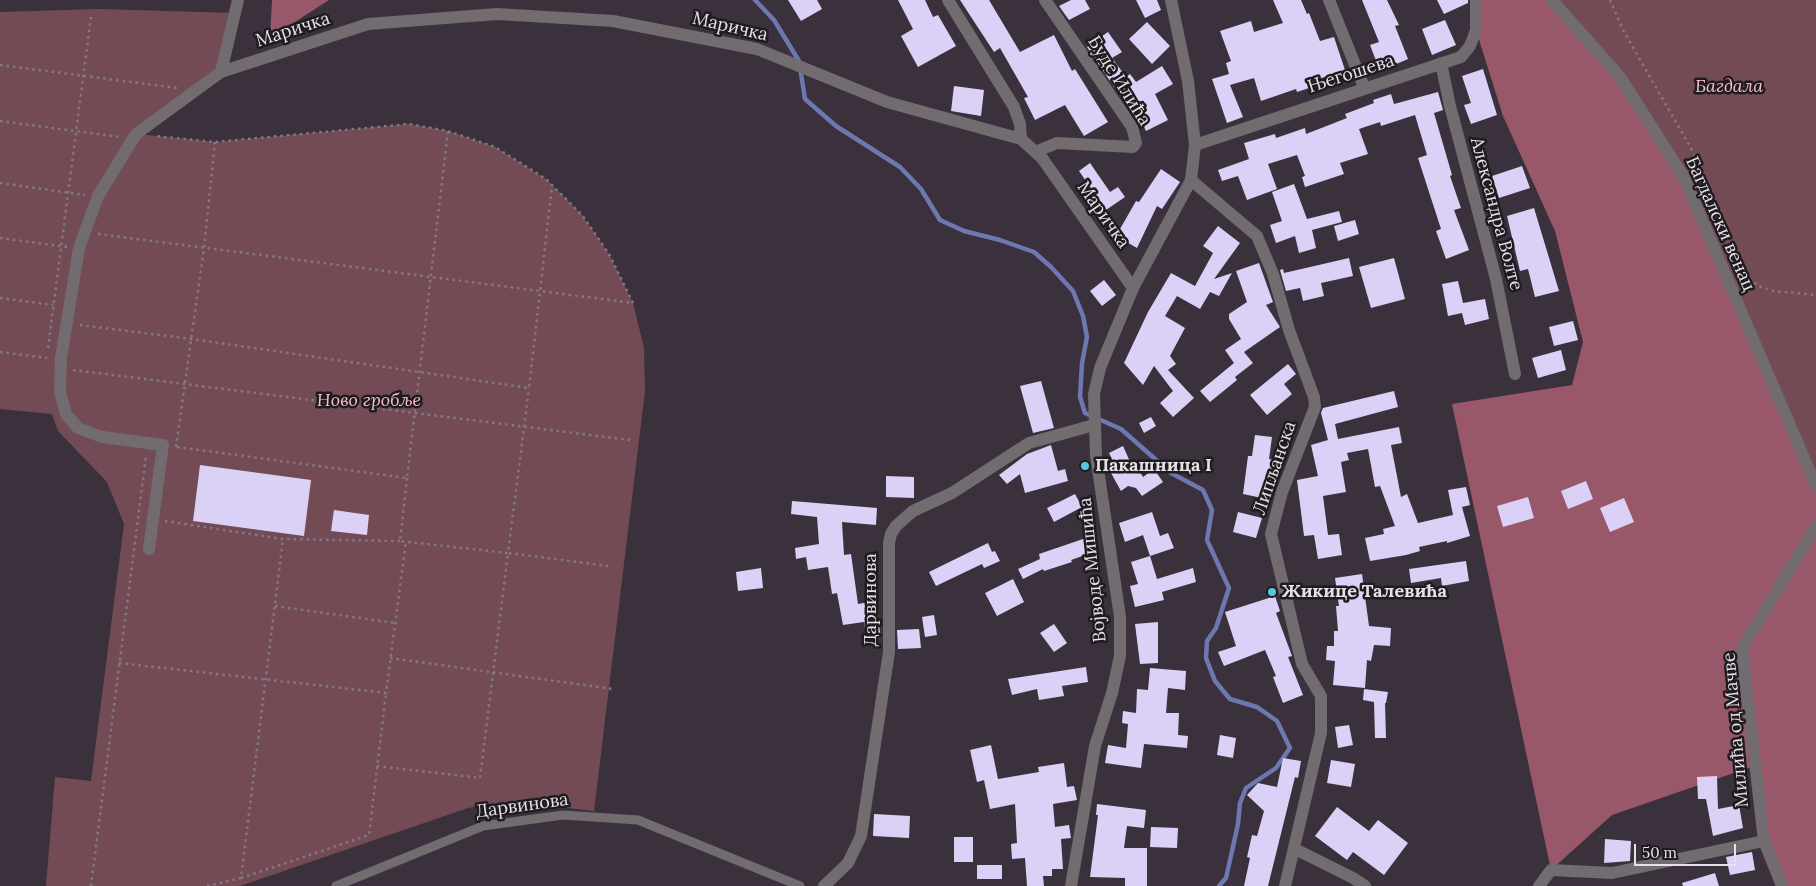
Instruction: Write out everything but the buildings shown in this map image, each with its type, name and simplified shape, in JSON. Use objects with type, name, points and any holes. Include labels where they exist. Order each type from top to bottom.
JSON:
[{"type":"street","points":[[221,72],[238,0]]},
{"type":"street","points":[[948,0],[1014,107],[1020,124],[1021,139]]},
{"type":"street","name":"Буде Илића","points":[[1035,152],[1057,143],[1133,148],[1136,143],[1132,127],[1045,0]]},
{"type":"street","name":"Војводе Мишића","points":[[1071,886],[1095,746],[1112,693],[1120,656],[1120,617],[1094,431],[1094,394],[1100,368],[1133,288],[1191,180],[1195,145],[1188,81],[1171,0]]},
{"type":"street","points":[[1329,0],[1364,87]]},
{"type":"street","name":"Његошева","points":[[1195,145],[1364,87],[1460,57],[1470,46],[1476,30],[1476,0]]},
{"type":"street","name":"Багдалски венац","points":[[1552,0],[1620,77],[1682,176],[1816,486]]},
{"type":"street","name":"Маричка","points":[[163,445],[102,437],[78,428],[66,414],[60,392],[68,307],[79,248],[98,196],[135,137],[194,90],[221,72],[368,24],[497,14],[614,21],[757,49],[888,102],[1021,139],[1035,152],[1133,288]]},
{"type":"street","name":"Александра Волте","points":[[1441,63],[1459,143],[1496,278],[1515,374]]},
{"type":"street","name":"Липљанска","points":[[1191,180],[1257,236],[1273,274],[1289,330],[1314,397],[1315,407],[1282,492],[1271,534],[1302,664],[1321,696],[1321,732],[1286,886]]},
{"type":"street","name":"Дарвинова","points":[[824,886],[848,863],[861,836],[889,652],[889,543],[891,534],[896,526],[912,511],[952,493],[1030,443],[1094,431]]},
{"type":"street","points":[[149,549],[163,445]]},
{"type":"street","name":"Милића од Мачве","points":[[1782,886],[1764,841],[1742,648],[1816,526]]},
{"type":"street","points":[[1539,886],[1551,870],[1612,872],[1764,841]]},
{"type":"street","points":[[1295,849],[1365,886]]},
{"type":"lane","name":"Дарвинова","points":[[336,886],[483,826],[563,816],[638,820],[800,886]]},
{"type":"path","points":[[1610,0],[1623,30],[1696,157],[1747,276],[1758,286],[1774,291],[1793,294],[1816,294]]},
{"type":"path","points":[[91,17],[46,366],[630,440]]},
{"type":"path","points":[[0,65],[194,90]]},
{"type":"path","points":[[0,121],[135,137],[215,142],[409,124],[448,131],[495,147],[552,185],[582,215],[608,254],[633,303],[84,232]]},
{"type":"path","points":[[400,541],[429,277],[448,131]]},
{"type":"path","points":[[177,447],[204,248],[215,142]]},
{"type":"path","points":[[0,183],[98,196]]},
{"type":"path","points":[[377,766],[480,778],[541,291],[552,185]]},
{"type":"path","points":[[0,238],[79,248]]},
{"type":"path","points":[[0,298],[68,307]]},
{"type":"path","points":[[66,323],[192,339],[529,388]]},
{"type":"path","points":[[0,352],[47,358]]},
{"type":"path","points":[[91,886],[147,443]]},
{"type":"path","points":[[163,445],[407,478]]},
{"type":"path","points":[[153,519],[282,538],[406,541],[608,566]]},
{"type":"path","points":[[241,878],[282,538]]},
{"type":"path","points":[[207,886],[241,878],[369,835],[406,541]]},
{"type":"path","points":[[274,606],[395,623]]},
{"type":"path","points":[[390,658],[613,689]]},
{"type":"path","points":[[119,663],[386,693]]},
{"type":"green space","name":"Багдала","points":[[1552,0],[1816,0],[1816,486]]},
{"type":"green space","name":"Ново гробље","points":[[99,9],[235,13],[221,72],[137,134],[215,142],[409,124],[448,131],[495,147],[546,179],[582,215],[609,254],[633,303],[644,348],[645,391],[594,811],[518,802],[468,808],[240,886],[46,886],[55,777],[91,781],[124,524],[107,482],[58,431],[52,414],[0,409],[0,12]]},
{"type":"shaded area","points":[[272,0],[329,0],[270,38]]},
{"type":"shaded area","points":[[1476,0],[1552,0],[1620,77],[1683,176],[1816,486],[1816,886],[1782,886],[1764,841],[1754,766],[1612,815],[1551,870],[1452,404],[1572,385],[1583,342],[1555,231],[1503,116],[1476,30]]},
{"type":"waterway","points":[[755,0],[774,20],[799,61],[805,99],[836,126],[900,167],[921,189],[940,220],[964,231],[1000,240],[1034,252],[1073,291],[1083,316],[1087,337],[1082,363],[1080,397],[1085,413],[1121,429],[1171,473],[1203,490],[1212,510],[1207,540],[1229,588],[1216,628],[1207,641],[1206,658],[1215,681],[1230,699],[1257,707],[1277,721],[1290,748],[1276,768],[1246,788],[1240,803],[1238,824],[1226,878],[1219,886]]},
{"type":"place","name":"Пакашница I","points":[[1085,466]]},
{"type":"place","name":"Жикице Талевића","points":[[1272,592]]}]
